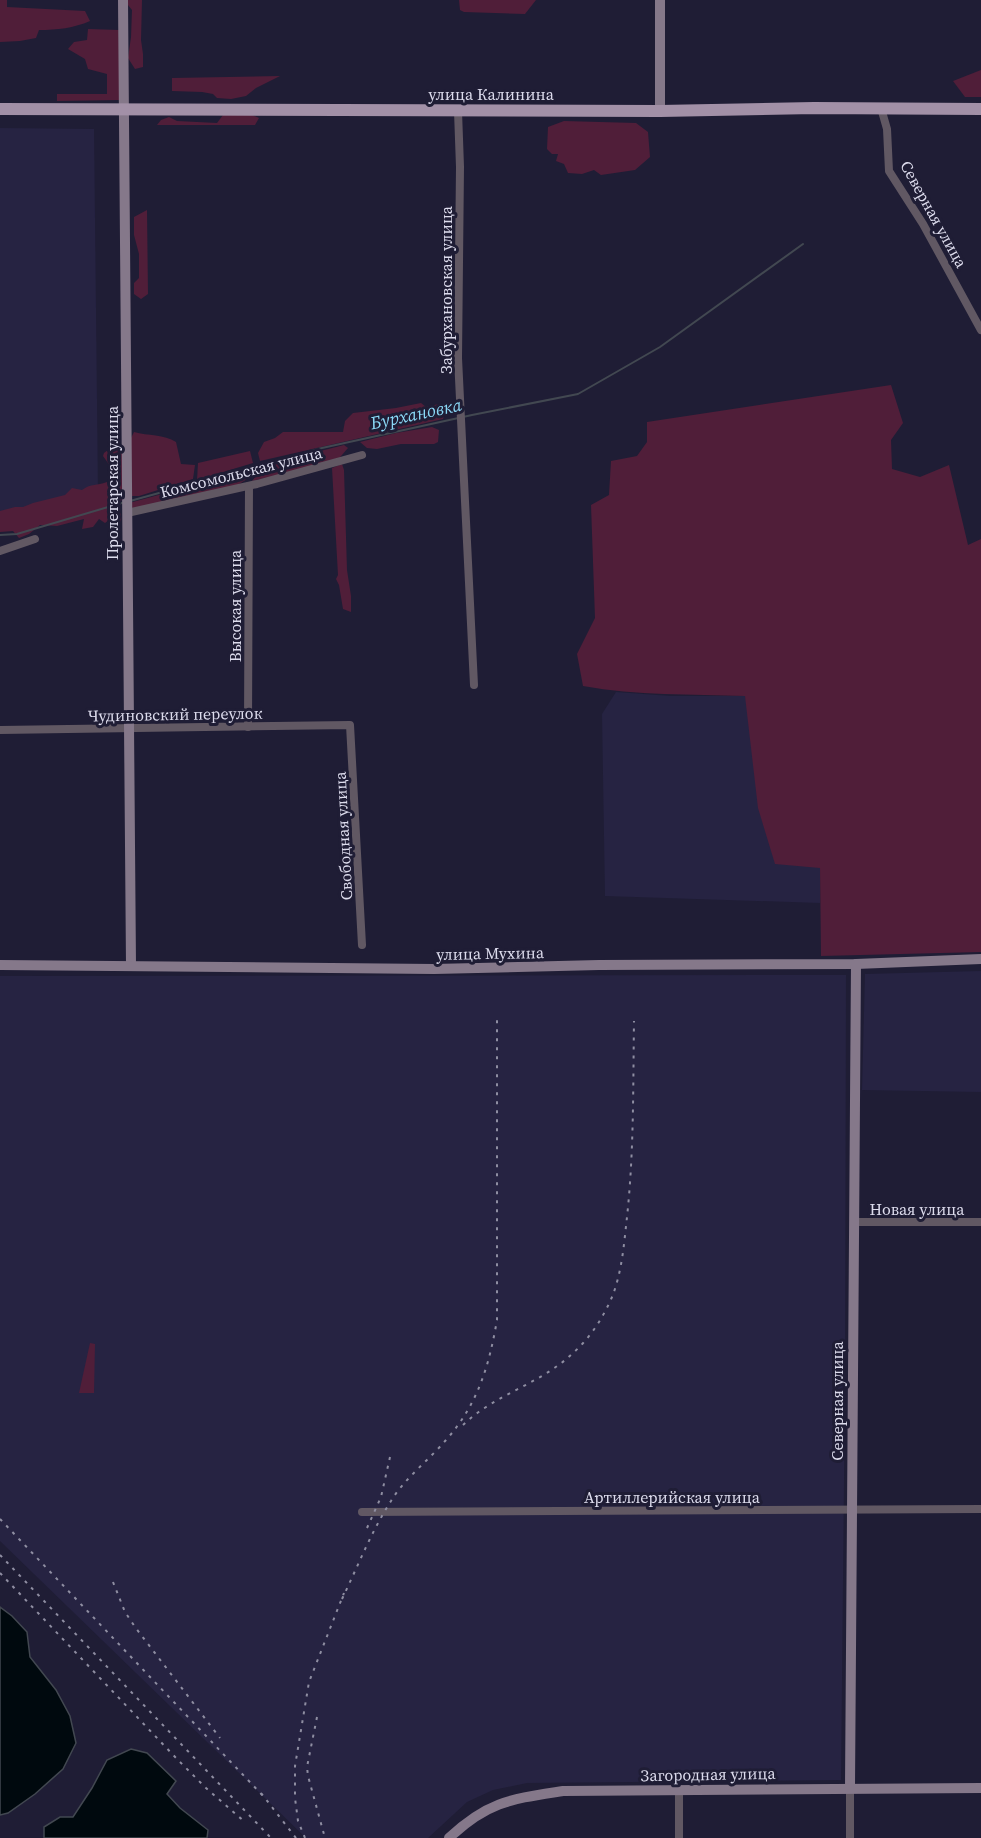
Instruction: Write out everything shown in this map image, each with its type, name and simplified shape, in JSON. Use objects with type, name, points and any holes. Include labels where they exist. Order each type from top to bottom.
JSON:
[{"type":"main road","name":"улица Калинина","points":[[0,109],[458,111],[981,109]]},
{"type":"street","name":"Пролетарская улица","points":[[123,0],[131,966]]},
{"type":"street","points":[[660,0],[660,111]]},
{"type":"street","name":"Северная улица","points":[[881,108],[887,129],[889,171],[923,224],[981,330]]},
{"type":"street","name":"Забурхановская улица","points":[[458,111],[457,340],[474,685]]},
{"type":"street","name":"Комсомольская улица","points":[[127,506],[249,486],[362,455]]},
{"type":"street","name":"Высокая улица","points":[[248,727],[249,486]]},
{"type":"street","points":[[0,550],[35,539]]},
{"type":"street","name":"Чудиновский переулок","points":[[0,730],[350,725]]},
{"type":"street","name":"Свободная улица","points":[[350,725],[362,945]]},
{"type":"street","name":"улица Мухина","points":[[0,965],[434,969],[611,965],[856,964],[981,960]]},
{"type":"street","name":"Северная улица","points":[[850,1838],[856,964]]},
{"type":"street","name":"Новая улица","points":[[854,1222],[981,1222]]},
{"type":"street","name":"Артиллерийская улица","points":[[362,1512],[981,1509]]},
{"type":"street","name":"Загородная улица","points":[[449,1838],[487,1808],[516,1798],[563,1791],[981,1788]]},
{"type":"street","points":[[679,1789],[679,1838]]},
{"type":"shaded area","points":[[0,0],[7,0],[7,7],[85,11],[90,21],[65,28],[39,30],[36,38],[0,42]]},
{"type":"shaded area","points":[[128,0],[142,0],[143,67],[135,69],[128,58],[132,10],[128,5]]},
{"type":"shaded area","points":[[459,0],[536,0],[525,14],[464,12],[460,10]]},
{"type":"shaded area","points":[[88,29],[119,30],[120,100],[57,101],[57,94],[107,94],[107,74],[88,69],[85,59],[68,49],[74,42],[87,40]]},
{"type":"shaded area","points":[[981,70],[981,97],[965,97],[953,81]]},
{"type":"shaded area","points":[[280,76],[256,88],[246,96],[231,99],[217,98],[213,94],[202,92],[172,91],[172,78]]},
{"type":"shaded area","points":[[223,115],[252,115],[259,118],[255,125],[157,125],[161,120],[169,117],[177,121],[217,123]]},
{"type":"shaded area","points":[[564,121],[636,123],[648,132],[650,157],[635,170],[601,175],[594,170],[582,174],[568,173],[564,164],[556,161],[558,154],[552,154],[547,149],[548,127]]},
{"type":"shaded area","points":[[0,128],[94,129],[98,492],[0,521]]},
{"type":"shaded area","points":[[147,210],[148,294],[141,299],[134,294],[134,283],[139,278],[139,254],[134,235],[134,217]]},
{"type":"shaded area","points":[[891,385],[903,423],[891,440],[892,469],[920,477],[949,465],[968,545],[981,539],[981,952],[821,956],[820,868],[775,864],[758,808],[745,696],[643,693],[583,686],[577,654],[595,618],[591,505],[609,495],[611,461],[637,456],[647,442],[647,422]]},
{"type":"shaded area","points":[[421,403],[426,407],[443,403],[445,412],[443,419],[260,461],[258,453],[264,442],[283,432],[343,432],[345,421],[353,413]]},
{"type":"shaded area","points":[[432,427],[439,430],[438,442],[434,444],[401,444],[377,449],[367,448],[360,442],[396,433]]},
{"type":"shaded area","points":[[134,432],[161,436],[176,442],[181,464],[195,465],[193,479],[139,496],[132,496],[130,440]]},
{"type":"shaded area","points":[[344,445],[348,448],[335,463],[252,481],[261,470],[270,464]]},
{"type":"shaded area","points":[[112,447],[124,451],[123,496],[121,501],[115,502],[114,483],[109,476],[108,463],[103,456]]},
{"type":"shaded area","points":[[250,451],[253,463],[197,480],[198,463]]},
{"type":"shaded area","points":[[342,464],[351,612],[343,609],[336,579],[338,575],[332,468]]},
{"type":"shaded area","points":[[251,470],[253,475],[233,488],[129,510],[129,503]]},
{"type":"shaded area","points":[[107,482],[110,488],[110,504],[119,511],[121,516],[120,526],[113,526],[109,520],[105,523],[99,519],[93,527],[82,529],[84,519],[57,526],[40,525],[29,534],[19,538],[13,531],[0,532],[0,511],[65,495],[72,488],[82,490],[91,485]]},
{"type":"shaded area","points":[[616,692],[671,696],[745,696],[820,868],[820,903],[605,896],[602,714]]},
{"type":"shaded area","points":[[981,971],[981,1092],[862,1090],[865,974]]},
{"type":"shaded area","points":[[846,975],[841,1780],[527,1783],[493,1790],[467,1802],[428,1838],[306,1838],[0,1541],[0,976]]},
{"type":"shaded area","points":[[90,1343],[95,1344],[94,1393],[79,1393]]},
{"type":"shaded area","points":[[0,1607],[27,1632],[30,1657],[56,1690],[70,1716],[76,1743],[63,1769],[35,1794],[8,1813],[0,1815]]},
{"type":"shaded area","points":[[131,1749],[147,1753],[176,1781],[167,1794],[180,1808],[208,1830],[207,1838],[44,1838],[44,1827],[60,1817],[73,1817],[107,1760]]},
{"type":"waterway","name":"Бурхановка","points":[[130,501],[322,448],[578,394],[660,347],[803,244]]},
{"type":"waterway","name":"Бурхановка","points":[[0,535],[17,534],[125,502]]},
{"type":"railway","points":[[342,1599],[377,1525],[396,1493],[457,1426],[474,1398],[486,1369],[497,1320],[497,1017]]},
{"type":"railway","points":[[463,1425],[489,1405],[547,1373],[573,1353],[596,1327],[612,1297],[622,1258],[631,1168],[634,1021]]},
{"type":"railway","points":[[367,1528],[381,1497],[390,1457]]},
{"type":"railway","points":[[0,1519],[265,1798]]},
{"type":"railway","points":[[0,1555],[271,1838]]},
{"type":"railway","points":[[0,1573],[177,1759],[246,1823]]},
{"type":"railway","points":[[113,1582],[125,1612],[135,1627],[220,1738]]},
{"type":"railway","points":[[305,1838],[298,1821],[295,1766],[309,1682],[344,1593]]},
{"type":"railway","points":[[317,1717],[307,1767],[325,1838]]},
{"type":"railway","points":[[261,1793],[296,1838]]}]
